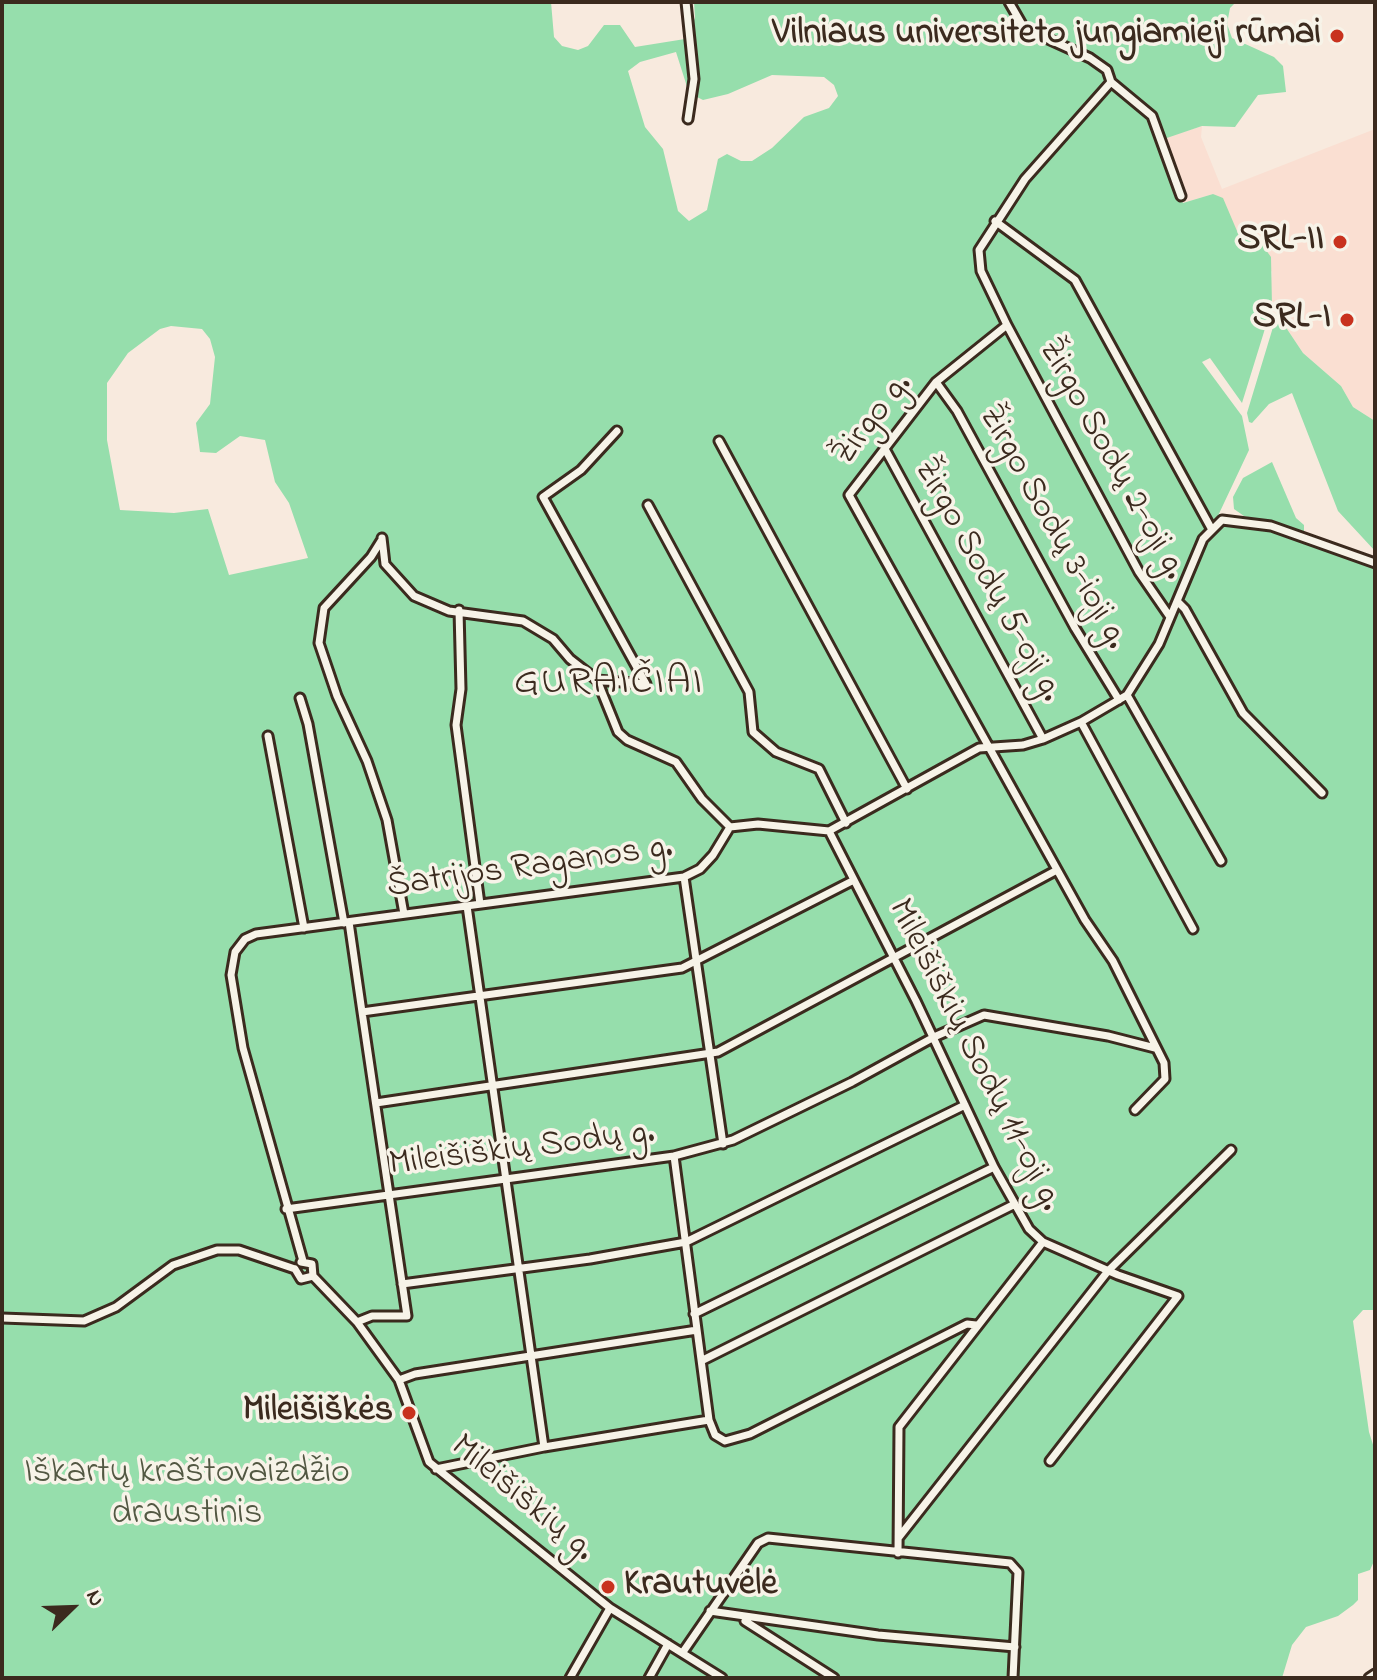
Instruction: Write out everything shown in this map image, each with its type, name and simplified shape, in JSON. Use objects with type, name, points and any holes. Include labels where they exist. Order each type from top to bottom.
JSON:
[{"type":"street","points":[[686,2],[694,79],[688,119]]},
{"type":"street","points":[[1009,2],[1024,28],[1090,58],[1107,70],[1111,82],[1152,116],[1181,196]]},
{"type":"street","points":[[1007,325],[988,288],[979,258],[995,221],[1025,179],[1111,82]]},
{"type":"street","points":[[995,221],[1075,280],[1211,528]]},
{"type":"street","name":"Žirgo g.","points":[[1007,325],[936,382],[849,495],[991,745],[1057,870],[1113,961],[1164,1063],[1165,1079],[1135,1110]]},
{"type":"street","name":"Žirgo Sodų 2-oji g.","points":[[1007,325],[1139,572],[1170,617]]},
{"type":"street","name":"Žirgo Sodų 3-ioji g.","points":[[936,382],[957,411],[1075,628],[1119,700]]},
{"type":"street","points":[[597,680],[646,684],[543,497],[581,470],[617,431]]},
{"type":"street","points":[[719,441],[907,789]]},
{"type":"street","name":"Žirgo Sodų 5-oji g.","points":[[885,449],[1043,739]]},
{"type":"street","points":[[648,505],[749,692],[753,732],[776,752],[819,769],[846,823]]},
{"type":"street","points":[[404,914],[387,820],[319,643],[324,608],[371,557],[382,538],[385,564],[404,589],[439,608],[534,626],[553,639],[570,659],[597,680],[618,732],[627,740],[676,762],[702,799],[730,827],[758,824],[829,831],[991,745],[1023,745],[1043,739],[1081,722],[1127,695],[1147,668],[1211,528],[1228,519],[1271,526],[1375,563]]},
{"type":"street","points":[[1178,602],[1243,713],[1322,793]]},
{"type":"street","points":[[459,610],[461,689],[456,725],[480,904]]},
{"type":"street","points":[[1127,695],[1221,861]]},
{"type":"street","points":[[300,698],[308,724],[362,1012],[402,1284],[405,1318],[372,1316],[357,1322]]},
{"type":"street","points":[[1081,722],[1193,929]]},
{"type":"street","points":[[268,736],[304,928]]},
{"type":"street","name":"Šatrijos Raganos g.","points":[[313,1276],[313,1267],[303,1261],[286,1209],[258,1094],[243,1048],[232,961],[238,944],[256,934],[684,877],[700,869],[713,855],[730,827]]},
{"type":"street","name":"Mileišiškių Sodų 11-oji g.","points":[[829,831],[934,1037],[994,1167],[1029,1229],[1043,1242],[1108,1271],[1178,1296],[1050,1461]]},
{"type":"street","points":[[376,1103],[708,1056],[1057,870]]},
{"type":"street","points":[[684,877],[723,1144]]},
{"type":"street","points":[[362,1012],[682,968],[854,880]]},
{"type":"street","points":[[467,906],[490,1086],[544,1447]]},
{"type":"street","points":[[674,1156],[723,1144],[975,1018],[995,1015],[1155,1048]]},
{"type":"street","points":[[402,1284],[590,1259],[686,1242],[965,1105]]},
{"type":"street","points":[[899,1537],[1108,1271],[1231,1150]]},
{"type":"street","name":"Mileišiškių Sodų g.","points":[[286,1209],[674,1156],[709,1420]]},
{"type":"street","points":[[694,1314],[994,1167]]},
{"type":"street","points":[[703,1360],[1015,1204]]},
{"type":"street","points":[[898,1553],[899,1427],[1043,1242]]},
{"type":"street","points":[[2,1318],[84,1321],[116,1307],[173,1265],[217,1250],[239,1250],[295,1269],[301,1279],[313,1276]]},
{"type":"street","points":[[295,1269],[303,1261]]},
{"type":"street","name":"Mileišiškių g.","points":[[313,1276],[357,1322],[399,1380],[425,1456],[436,1469],[610,1608],[722,1678]]},
{"type":"street","points":[[436,1469],[544,1447],[709,1420],[720,1439],[737,1440],[967,1324],[976,1325]]},
{"type":"street","points":[[399,1380],[415,1374],[697,1330]]},
{"type":"street","points":[[683,1652],[765,1539],[1016,1566],[1013,1678]]},
{"type":"street","points":[[570,1678],[610,1608]]},
{"type":"street","points":[[710,1611],[741,1618],[1015,1647]]},
{"type":"street","points":[[741,1618],[834,1678]]},
{"type":"street","points":[[649,1678],[668,1644]]},
{"type":"street","points":[[1369,1678],[1375,1674]]},
{"type":"shaded area","points":[[1202,126],[1201,137],[1222,189],[1375,129],[1375,421],[1353,407],[1341,386],[1303,353],[1269,302],[1272,272],[1240,238],[1213,194],[1183,203],[1158,140]]},
{"type":"green space","name":"Iškartų kraštovaizdžio draustinis","points":[[2,2],[551,2],[554,37],[562,46],[578,50],[588,46],[604,25],[620,25],[635,47],[685,39],[695,18],[694,2],[1236,2],[1230,8],[1227,24],[1232,38],[1274,57],[1283,66],[1286,92],[1258,95],[1235,127],[1202,126],[1158,141],[1183,203],[1213,194],[1223,198],[1240,238],[1260,242],[1271,257],[1272,306],[1242,403],[1210,358],[1202,362],[1242,416],[1249,450],[1216,520],[1222,525],[1231,523],[1274,533],[1375,567],[1375,1310],[1363,1310],[1353,1321],[1369,1432],[1375,1451],[1375,1559],[1370,1570],[1358,1574],[1358,1600],[1338,1616],[1306,1627],[1292,1645],[1282,1678],[2,1678]],"holes":[[[676,52],[689,93],[703,100],[728,94],[772,75],[824,77],[834,85],[838,96],[829,108],[804,117],[772,148],[752,161],[741,161],[727,154],[718,159],[707,210],[689,221],[678,211],[663,149],[645,127],[628,71],[640,62]],[[171,326],[202,329],[210,339],[215,357],[210,404],[196,423],[200,452],[216,453],[240,436],[265,440],[275,482],[289,503],[308,558],[229,575],[208,509],[174,513],[120,510],[107,440],[107,383],[128,353],[160,329]]]},
{"type":"green space","points":[[1277,314],[1303,353],[1341,386],[1353,407],[1375,421],[1375,551],[1338,511],[1292,393],[1269,404],[1252,423],[1249,422],[1247,413]]},
{"type":"green space","points":[[1272,462],[1296,518],[1304,525],[1304,532],[1244,516],[1234,509],[1233,497],[1243,478]]},
{"type":"place","name":"Vilniaus universiteto jungiamieji rūmai","points":[[1337,36]]},
{"type":"place","name":"SRL-II","points":[[1340,242]]},
{"type":"place","name":"SRL-I","points":[[1347,320]]},
{"type":"place","name":"Mileišiškės","points":[[409,1413]]},
{"type":"place","name":"Krautuvėlė","points":[[608,1587]]},
{"type":"district","name":"GURAIČIAI","points":[[609,685]]}]
